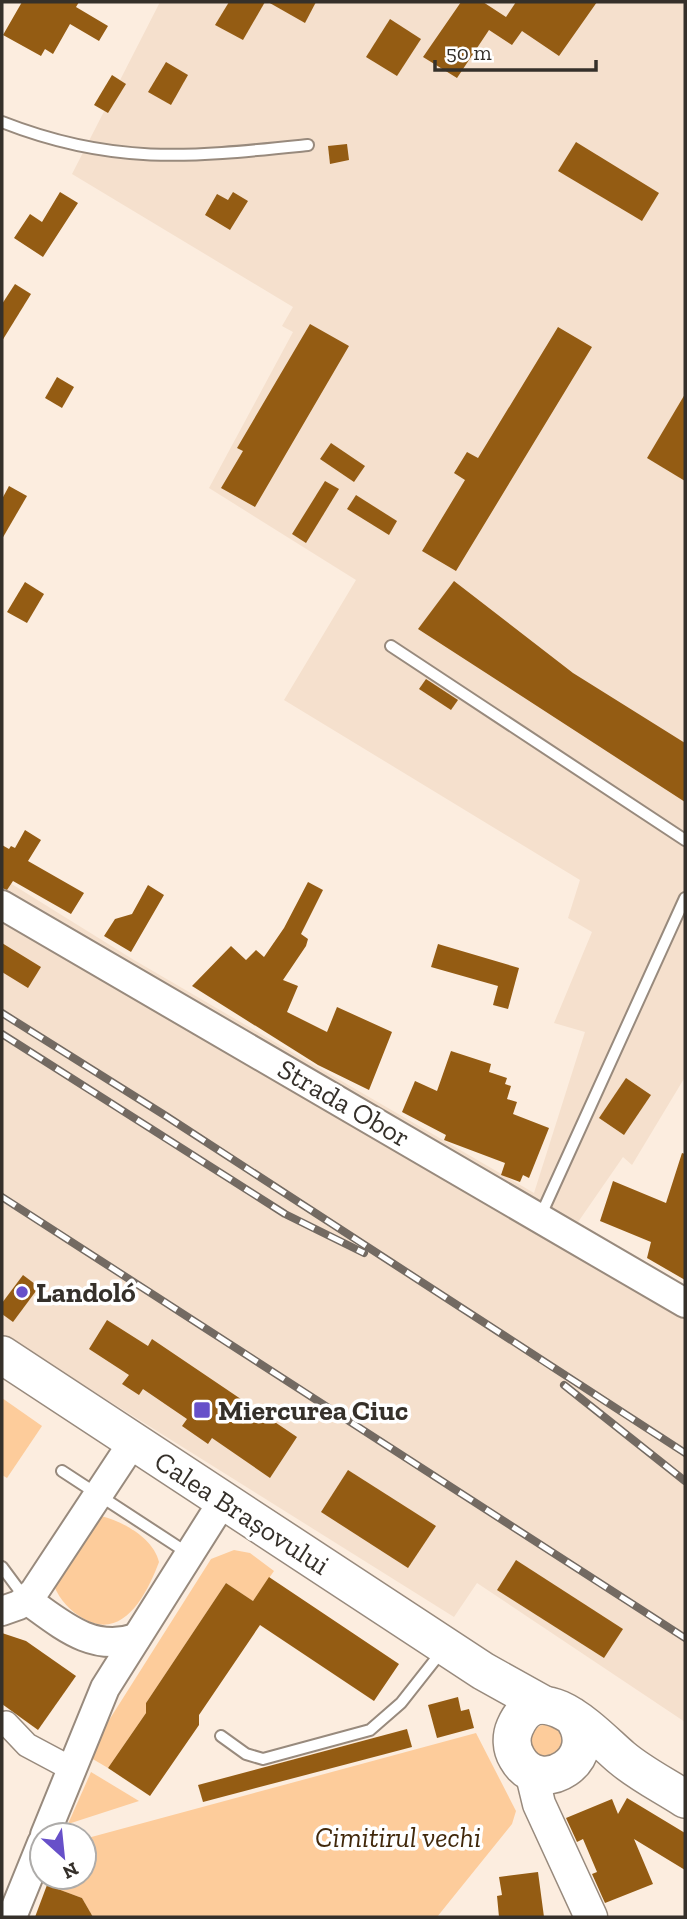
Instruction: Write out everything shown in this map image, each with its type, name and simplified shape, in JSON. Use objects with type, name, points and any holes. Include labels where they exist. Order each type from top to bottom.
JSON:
[{"type":"main road","name":"Calea Brașovului","points":[[2,1355],[483,1671],[558,1710],[623,1759],[685,1799]]},
{"type":"main road","points":[[483,1671],[491,1692],[514,1729]]},
{"type":"main road","points":[[591,1917],[546,1814],[539,1804],[556,1768],[582,1737],[558,1710],[525,1713],[514,1729],[513,1749],[523,1766],[556,1768],[623,1759]]},
{"type":"street","name":"Strada Obor","points":[[2,905],[685,1303]]},
{"type":"street","points":[[133,1441],[14,1606],[80,1637],[106,1644],[136,1638]]},
{"type":"street","points":[[51,1821],[106,1688],[223,1501]]},
{"type":"street","points":[[80,1637],[93,1657],[106,1688]]},
{"type":"street","points":[[6,1723],[27,1745],[72,1769]]},
{"type":"street","points":[[12,1917],[28,1878]]},
{"type":"lane","points":[[2,122],[87,149],[122,155],[210,155],[308,145]]},
{"type":"lane","points":[[391,646],[685,840]]},
{"type":"lane","points":[[539,1217],[685,898]]},
{"type":"lane","points":[[62,1472],[189,1554]]},
{"type":"lane","points":[[2,1567],[14,1606]]},
{"type":"lane","points":[[221,1736],[246,1754],[263,1759],[370,1730],[401,1703],[446,1647]]},
{"type":"shaded area","points":[[160,2],[685,2],[685,1077],[632,1165],[623,1157],[576,1225],[685,1291],[685,1722],[477,1583],[454,1617],[2,1334],[2,878],[134,960],[534,1193],[585,1032],[554,1023],[592,932],[568,918],[580,880],[284,700],[356,580],[209,488],[293,332],[282,326],[293,307],[72,174]]},
{"type":"green space","points":[[2,1398],[42,1426],[7,1478],[2,1475]]},
{"type":"green space","points":[[101,1516],[119,1522],[144,1538],[156,1553],[159,1562],[148,1588],[132,1611],[110,1624],[98,1624],[79,1616],[66,1605],[54,1586],[93,1519]]},
{"type":"green space","points":[[234,1550],[250,1553],[274,1571],[253,1601],[226,1583],[146,1703],[146,1713],[108,1768],[91,1758],[99,1736],[211,1559]]},
{"type":"green space","points":[[548,1724],[560,1729],[565,1741],[560,1753],[548,1758],[536,1753],[531,1741],[536,1729]]},
{"type":"green space","name":"Cimitirul vechi","points":[[476,1733],[516,1811],[512,1824],[437,1917],[93,1917],[82,1898],[63,1891],[98,1891],[98,1835]]},
{"type":"green space","points":[[91,1772],[139,1801],[77,1821],[69,1821]]},
{"type":"building","points":[[22,2],[79,2],[76,7],[108,26],[99,41],[70,24],[53,54],[45,49],[41,56],[3,35]]},
{"type":"building","points":[[229,2],[265,2],[243,40],[215,25]]},
{"type":"building","points":[[268,2],[316,2],[305,23]]},
{"type":"building","points":[[461,2],[483,2],[506,17],[516,2],[597,2],[559,56],[522,31],[512,45],[489,30],[457,78],[423,57]]},
{"type":"building","points":[[390,19],[421,39],[397,76],[366,57]]},
{"type":"building","points":[[166,62],[188,75],[171,105],[148,92]]},
{"type":"building","points":[[112,75],[126,84],[108,113],[94,105]]},
{"type":"building","points":[[576,142],[659,193],[642,221],[558,171]]},
{"type":"building","points":[[347,144],[349,160],[330,164],[328,146]]},
{"type":"building","points":[[60,192],[78,203],[43,257],[14,238],[30,214],[42,222]]},
{"type":"building","points":[[233,192],[248,201],[230,230],[205,215],[217,194],[228,200]]},
{"type":"building","points":[[15,284],[31,294],[2,341],[2,304]]},
{"type":"building","points":[[310,324],[349,346],[255,507],[221,488],[243,451],[237,448]]},
{"type":"building","points":[[558,327],[592,347],[456,571],[422,551],[465,480],[454,473],[467,452],[478,458]]},
{"type":"building","points":[[57,377],[74,387],[62,408],[45,398]]},
{"type":"building","points":[[685,394],[685,481],[647,458]]},
{"type":"building","points":[[331,443],[365,466],[354,482],[320,459]]},
{"type":"building","points":[[325,481],[339,489],[306,543],[292,534]]},
{"type":"building","points":[[9,486],[27,496],[2,539],[2,499]]},
{"type":"building","points":[[356,495],[397,521],[389,535],[347,509]]},
{"type":"building","points":[[454,581],[573,673],[685,743],[685,802],[418,629]]},
{"type":"building","points":[[25,582],[44,594],[27,623],[7,612]]},
{"type":"building","points":[[426,679],[458,700],[451,710],[419,689]]},
{"type":"building","points":[[25,830],[41,840],[28,861],[84,893],[71,914],[13,881],[7,890],[2,888],[2,845],[9,849],[11,846],[15,848]]},
{"type":"building","points":[[308,882],[323,890],[301,934],[308,939],[306,946],[283,980],[298,986],[287,1012],[327,1032],[337,1007],[392,1032],[369,1090],[318,1065],[192,986],[231,946],[246,960],[256,950],[264,957],[284,928]]},
{"type":"building","points":[[148,885],[164,895],[131,952],[104,936],[115,919],[132,914]]},
{"type":"building","points":[[2,943],[41,967],[28,988],[2,972]]},
{"type":"building","points":[[438,944],[519,968],[508,1009],[493,1005],[498,986],[431,967]]},
{"type":"building","points":[[451,1051],[491,1064],[489,1072],[507,1078],[505,1084],[511,1086],[507,1099],[517,1102],[513,1114],[549,1128],[529,1178],[523,1175],[520,1182],[501,1175],[505,1163],[444,1140],[446,1135],[402,1112],[415,1081],[437,1091]]},
{"type":"building","points":[[626,1078],[651,1095],[624,1135],[599,1118]]},
{"type":"building","points":[[682,1153],[685,1154],[685,1280],[647,1258],[651,1242],[600,1221],[613,1181],[666,1203]]},
{"type":"building","name":"Landoló","points":[[23,1275],[39,1287],[13,1322],[2,1314],[2,1303]]},
{"type":"building","points":[[107,1320],[148,1346],[152,1339],[297,1437],[270,1478],[212,1438],[208,1444],[182,1426],[187,1419],[143,1389],[139,1395],[122,1384],[129,1375],[89,1349]]},
{"type":"building","points":[[348,1470],[436,1526],[408,1568],[321,1512]]},
{"type":"building","points":[[516,1560],[623,1629],[604,1658],[497,1590]]},
{"type":"building","points":[[269,1577],[399,1664],[374,1701],[260,1625],[199,1715],[199,1725],[150,1796],[108,1768],[146,1713],[146,1703],[226,1583],[253,1601]]},
{"type":"building","points":[[2,1633],[26,1641],[76,1676],[38,1730],[2,1704]]},
{"type":"building","points":[[458,1697],[461,1711],[469,1709],[474,1728],[437,1738],[428,1705]]},
{"type":"building","points":[[407,1729],[412,1747],[203,1802],[198,1785]]},
{"type":"building","points":[[627,1798],[685,1833],[685,1870],[634,1839],[653,1884],[605,1903],[592,1874],[597,1872],[583,1839],[577,1842],[566,1818],[612,1799],[618,1814]]},
{"type":"building","points":[[538,1872],[544,1917],[499,1917],[497,1896],[502,1895],[499,1877]]},
{"type":"building","points":[[45,1891],[63,1891],[82,1898],[93,1917],[35,1917]]},
{"type":"railway","points":[[2,1013],[166,1116],[685,1453]]},
{"type":"railway","points":[[2,1034],[285,1214],[364,1253]]},
{"type":"railway","points":[[2,1197],[685,1638]]},
{"type":"railway","points":[[564,1385],[685,1481]]},
{"type":"place","name":"Landoló","points":[[22,1292]]},
{"type":"place","name":"Miercurea Ciuc","points":[[202,1410]]}]
